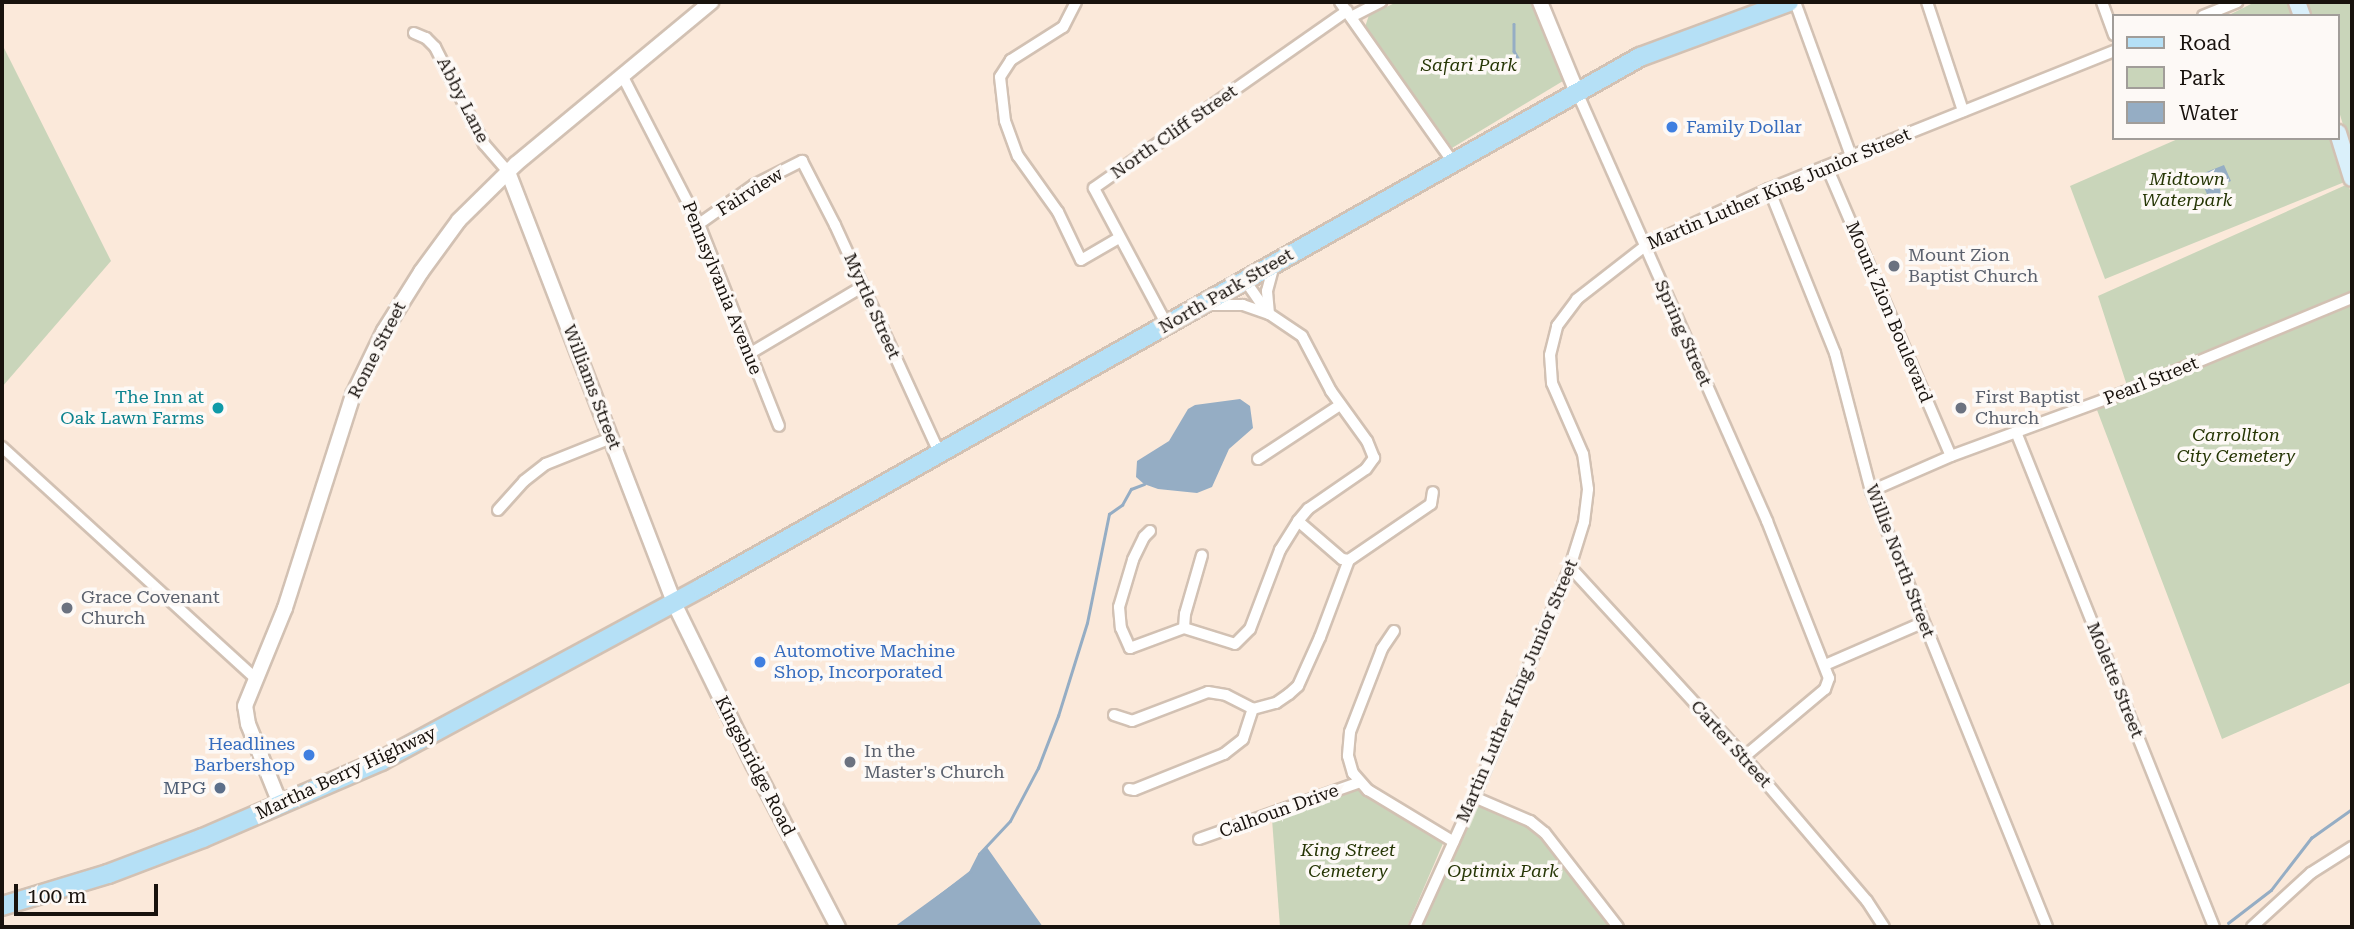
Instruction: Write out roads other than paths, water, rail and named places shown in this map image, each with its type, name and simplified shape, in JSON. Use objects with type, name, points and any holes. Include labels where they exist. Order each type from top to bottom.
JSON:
[{"type":"main road","name":"North Park Street","points":[[674,603],[1640,57],[1789,2]]},
{"type":"main road","points":[[2340,139],[2352,178]]},
{"type":"main road","name":"Martha Berry Highway","points":[[2,906],[108,874],[281,806],[381,761],[674,603]]},
{"type":"street","name":"Rome Street","points":[[281,806],[248,724],[245,706],[254,677],[285,608],[342,426],[364,370],[392,316],[459,220],[508,172],[710,2]]},
{"type":"street","points":[[1076,2],[1073,13],[1063,27],[1011,60],[1000,76],[1005,121],[1018,156],[1059,212],[1081,260],[1119,238]]},
{"type":"street","name":"North Cliff Street","points":[[1167,325],[1094,188],[1346,10],[1381,2]]},
{"type":"street","name":"Spring Street","points":[[1540,2],[1577,92],[1767,521],[1825,665]]},
{"type":"street","points":[[1796,2],[1851,156]]},
{"type":"street","points":[[1927,2],[1963,111]]},
{"type":"street","points":[[2102,2],[2112,30]]},
{"type":"street","points":[[2208,14],[2237,2]]},
{"type":"street","points":[[1346,10],[1453,162]]},
{"type":"street","name":"Abby Lane","points":[[414,33],[426,38],[435,47],[484,144],[508,172]]},
{"type":"street","name":"Martin Luther King Junior Street","points":[[1415,927],[1474,797],[1570,567],[1584,522],[1588,489],[1583,454],[1552,383],[1550,355],[1557,326],[1577,299],[1645,246],[1769,189],[2112,52]]},
{"type":"street","name":"Pennsylvania Avenue","points":[[623,77],[699,224],[779,426]]},
{"type":"street","name":"Fairview","points":[[699,224],[754,185],[802,161]]},
{"type":"street","name":"Myrtle Street","points":[[802,161],[939,452]]},
{"type":"street","name":"Mount Zion Boulevard","points":[[1828,167],[1951,456]]},
{"type":"street","name":"Williams Street","points":[[508,172],[674,603]]},
{"type":"street","name":"Willie North Street","points":[[1769,189],[1835,353],[1871,491],[1922,623],[1999,802],[2047,927]]},
{"type":"street","points":[[1269,314],[1267,291],[1275,262]]},
{"type":"street","points":[[1244,279],[1269,314]]},
{"type":"street","points":[[749,354],[862,287]]},
{"type":"street","name":"Pearl Street","points":[[1871,491],[1951,456],[2124,392],[2352,298]]},
{"type":"street","points":[[1150,531],[1144,537],[1119,607],[1121,628],[1130,648],[1184,628],[1235,643],[1242,638],[1256,615],[1280,551],[1297,522],[1308,509],[1366,469],[1374,458],[1367,441],[1340,405],[1302,336],[1269,314],[1243,305],[1203,304]]},
{"type":"street","points":[[1258,459],[1340,405]]},
{"type":"street","name":"Molette Street","points":[[2017,432],[2214,927]]},
{"type":"street","points":[[498,510],[524,481],[546,464],[611,438]]},
{"type":"street","points":[[2,447],[254,677]]},
{"type":"street","points":[[1114,715],[1132,721],[1208,692],[1226,695],[1253,709],[1276,703],[1298,686],[1349,560],[1431,504],[1433,492]]},
{"type":"street","points":[[1297,522],[1342,559],[1349,560]]},
{"type":"street","points":[[1184,628],[1185,614],[1202,555]]},
{"type":"street","name":"Carter Street","points":[[1570,567],[1744,757],[1867,901],[1884,927]]},
{"type":"street","name":"Kingsbridge Road","points":[[674,603],[753,764],[838,927]]},
{"type":"street","points":[[1744,757],[1825,689],[1829,678],[1825,665],[1922,623]]},
{"type":"street","points":[[1394,631],[1382,649],[1350,733],[1348,756],[1360,782],[1399,811],[1454,842]]},
{"type":"street","points":[[1129,789],[1134,790],[1224,754],[1243,739],[1253,709]]},
{"type":"street","name":"Calhoun Drive","points":[[1199,839],[1360,782]]},
{"type":"street","points":[[1474,797],[1530,821],[1545,833],[1618,927]]},
{"type":"street","points":[[2252,927],[2311,873],[2352,847]]},
{"type":"water","points":[[2224,165],[2231,181],[2219,186],[2221,194],[2209,199],[2199,175]]},
{"type":"water","points":[[1240,399],[1250,406],[1253,428],[1229,449],[1212,487],[1197,493],[1158,489],[1144,484],[1136,477],[1137,461],[1169,441],[1188,409],[1195,405]]},
{"type":"water","points":[[986,846],[1043,927],[894,927],[970,872]]},
{"type":"waterway","points":[[1514,24],[1514,51],[1518,58]]},
{"type":"waterway","points":[[931,902],[970,872],[979,854],[1010,821],[1038,768],[1058,716],[1087,623],[1109,514],[1122,505],[1131,489],[1144,484]]},
{"type":"waterway","points":[[2228,923],[2271,890],[2311,838],[2352,809]]},
{"type":"place","name":"Family Dollar","points":[[1672,127]]},
{"type":"place","name":"Mount Zion Baptist Church","points":[[1894,266]]},
{"type":"place","name":"The Inn at Oak Lawn Farms","points":[[218,408]]},
{"type":"place","name":"First Baptist Church","points":[[1961,408]]},
{"type":"place","name":"Grace Covenant Church","points":[[67,608]]},
{"type":"place","name":"Automotive Machine Shop, Incorporated","points":[[760,662]]},
{"type":"place","name":"Headlines Barbershop","points":[[309,755]]},
{"type":"place","name":"In the Master's Church","points":[[850,762]]},
{"type":"place","name":"MPG","points":[[220,788]]},
{"type":"park label","name":"Safari Park","points":[[1469,65]]},
{"type":"park label","name":"Midtown Waterpark","points":[[2187,190]]},
{"type":"park label","name":"Carrollton City Cemetery","points":[[2236,446]]},
{"type":"park label","name":"King Street Cemetery","points":[[1348,861]]},
{"type":"park label","name":"Optimix Park","points":[[1503,871]]}]
